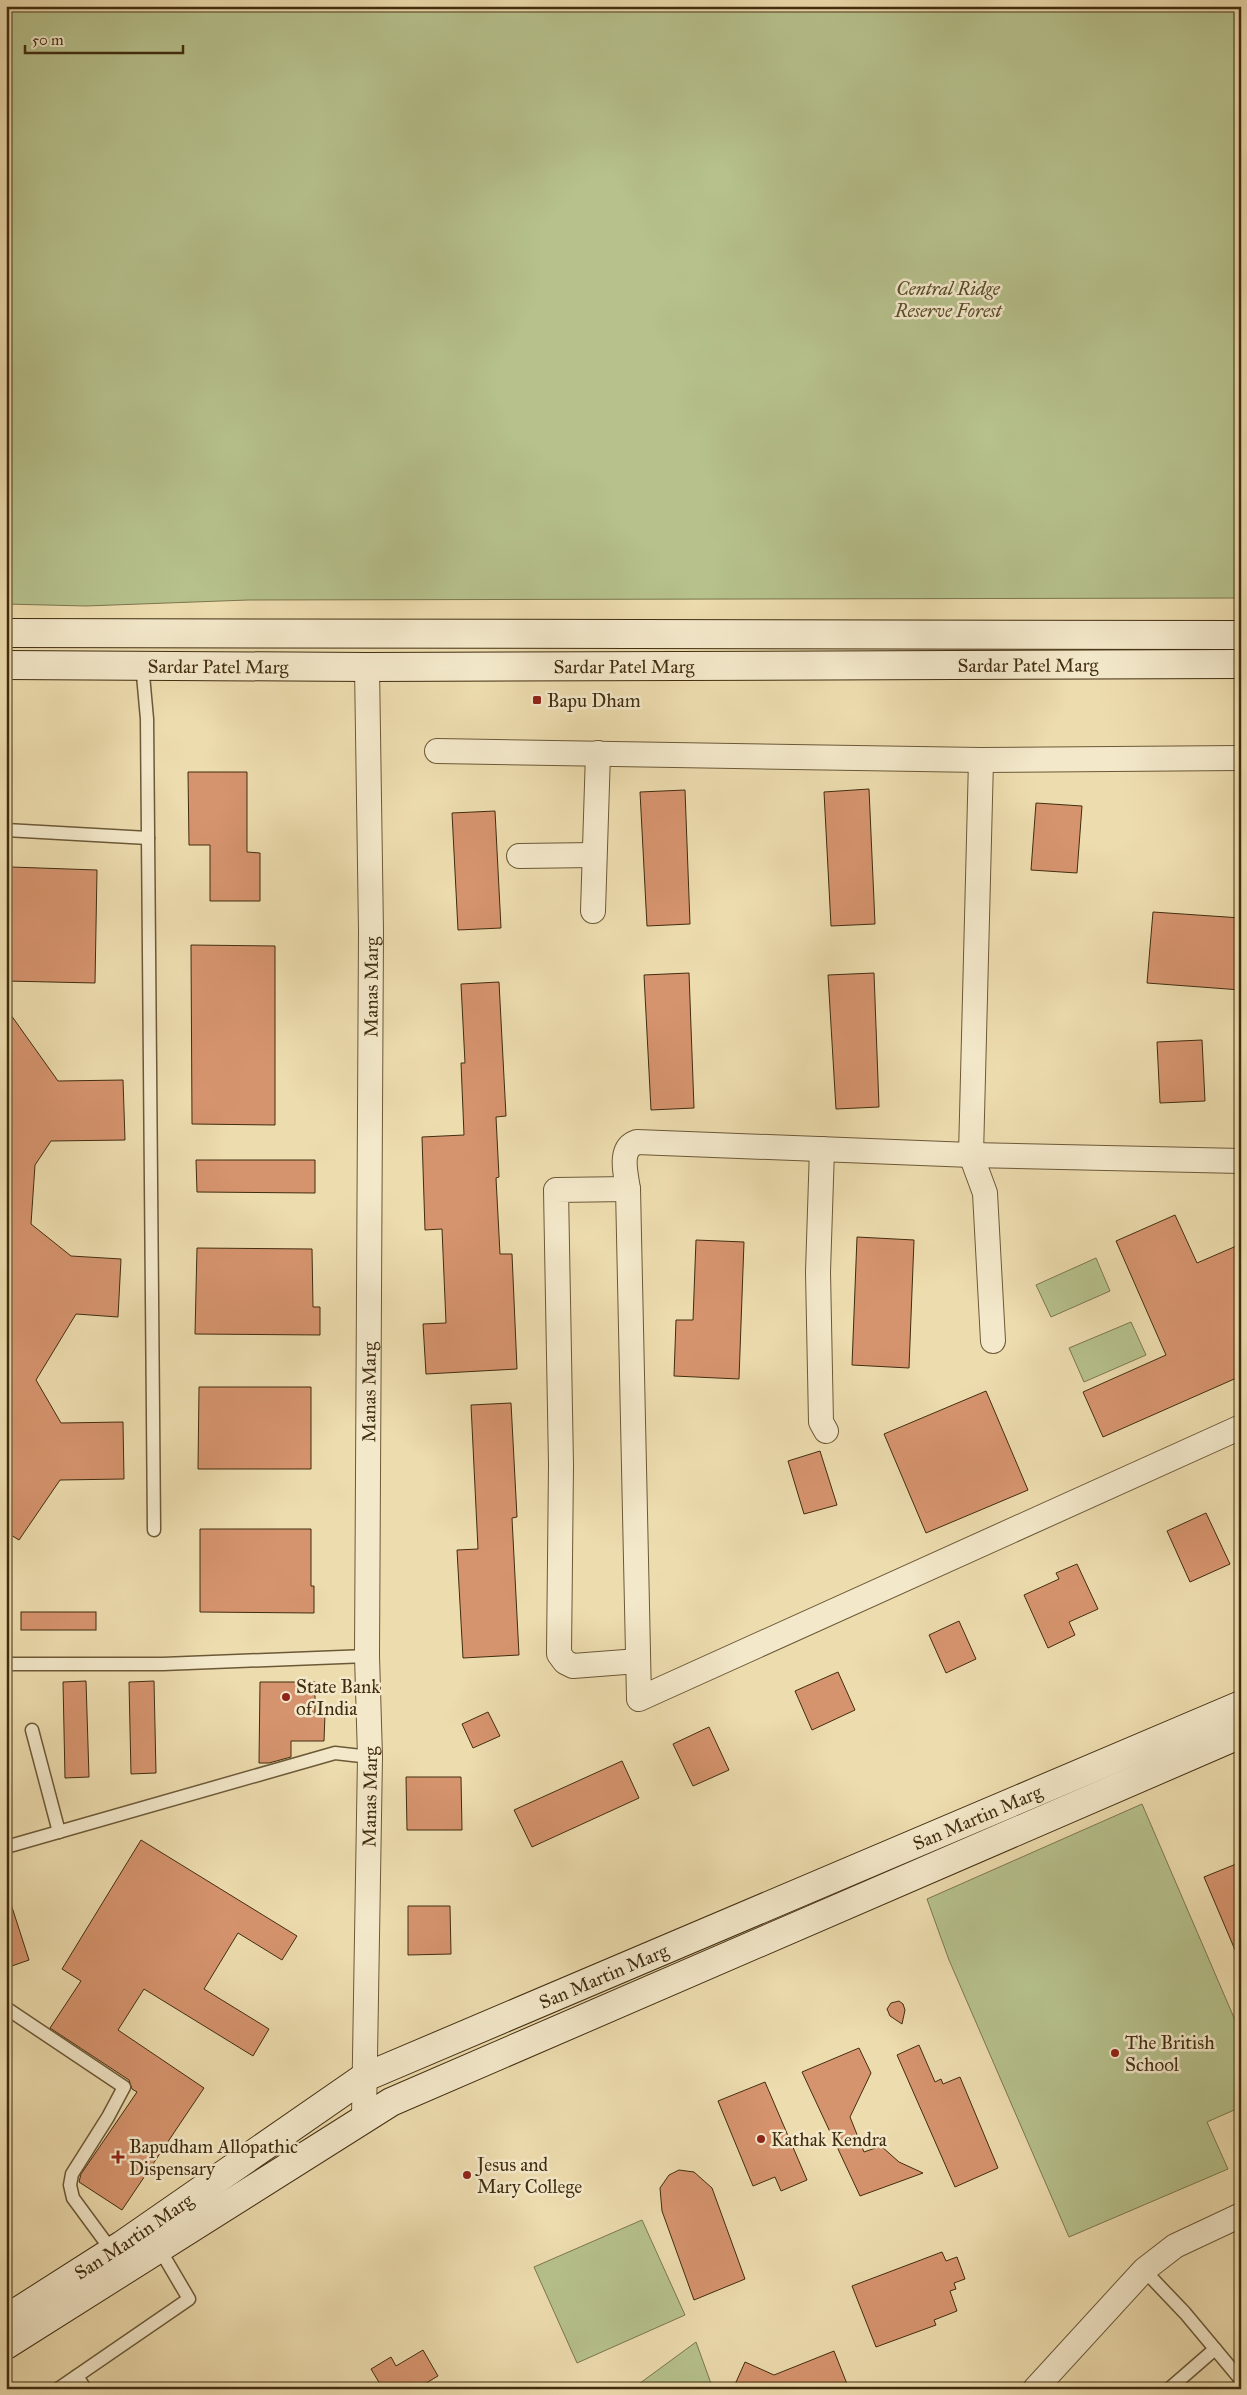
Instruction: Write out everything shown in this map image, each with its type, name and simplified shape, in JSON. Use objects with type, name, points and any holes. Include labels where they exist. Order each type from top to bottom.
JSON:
[{"type":"street","name":"Sardar Patel Marg","points":[[6,633],[1241,635]]},
{"type":"street","name":"Sardar Patel Marg","points":[[6,665],[142,664],[368,667],[1241,664]]},
{"type":"street","name":"Manas Marg","points":[[364,2117],[363,2078],[370,1758],[367,1656],[371,931],[368,667]]},
{"type":"street","points":[[437,751],[981,760],[1241,758]]},
{"type":"street","points":[[594,911],[598,753]]},
{"type":"street","points":[[981,760],[970,1156],[985,1193],[993,1341]]},
{"type":"street","points":[[519,856],[594,855]]},
{"type":"street","points":[[1241,1161],[970,1156],[637,1142],[627,1149],[625,1156],[628,1189],[638,1699],[1241,1427]]},
{"type":"street","points":[[822,1149],[818,1272],[821,1422],[826,1431]]},
{"type":"street","points":[[628,1189],[556,1190],[561,1465],[559,1654],[564,1662],[573,1666],[638,1661]]},
{"type":"street","name":"San Martin Marg","points":[[6,2319],[112,2251],[363,2078],[1241,1705]]},
{"type":"street","name":"San Martin Marg","points":[[6,2346],[364,2117],[391,2102],[1241,1734]]},
{"type":"street","points":[[1035,2389],[1144,2270],[1175,2246],[1241,2215]]},
{"type":"lane","points":[[142,664],[147,719],[154,1530]]},
{"type":"lane","points":[[6,830],[148,838]]},
{"type":"lane","points":[[6,1664],[163,1664],[367,1656]]},
{"type":"lane","points":[[32,1730],[58,1832]]},
{"type":"lane","points":[[6,1846],[335,1753],[370,1758]]},
{"type":"lane","points":[[6,2008],[124,2086],[108,2117],[72,2174],[70,2185],[73,2198],[112,2251]]},
{"type":"lane","points":[[58,2389],[189,2299],[160,2248]]},
{"type":"lane","points":[[1144,2270],[1241,2380]]},
{"type":"lane","points":[[1169,2389],[1215,2349]]},
{"type":"lane","points":[[77,2376],[84,2389]]},
{"type":"green space","name":"Central Ridge Reserve Forest","points":[[6,6],[1241,6],[1241,598],[248,600],[86,606],[6,604]]},
{"type":"green space","points":[[1096,1258],[1110,1291],[1051,1317],[1036,1285]]},
{"type":"green space","points":[[1131,1322],[1146,1355],[1084,1382],[1069,1348]]},
{"type":"green space","name":"The British School","points":[[1142,1804],[1241,2034],[1241,2107],[1207,2122],[1228,2169],[1069,2237],[949,1960],[927,1899]]},
{"type":"green space","points":[[642,2220],[685,2315],[577,2363],[534,2267]]},
{"type":"green space","points":[[696,2342],[713,2389],[632,2389]]},
{"type":"building","points":[[188,772],[247,772],[247,852],[260,853],[260,901],[210,901],[210,845],[189,845]]},
{"type":"building","points":[[869,789],[875,924],[831,926],[824,792]]},
{"type":"building","points":[[685,790],[690,924],[647,926],[640,792]]},
{"type":"building","points":[[1036,803],[1082,806],[1077,873],[1031,870]]},
{"type":"building","points":[[495,811],[501,928],[458,930],[452,813]]},
{"type":"building","points":[[11,867],[97,870],[95,983],[6,981],[6,925],[10,925]]},
{"type":"building","points":[[1153,912],[1241,918],[1241,990],[1147,983]]},
{"type":"building","points":[[191,945],[275,946],[275,1125],[192,1124]]},
{"type":"building","points":[[689,973],[694,1108],[651,1110],[644,975]]},
{"type":"building","points":[[874,973],[879,1107],[836,1109],[828,975]]},
{"type":"building","points":[[499,982],[506,1116],[496,1117],[499,1177],[496,1178],[500,1254],[512,1254],[517,1369],[426,1374],[423,1324],[446,1323],[442,1229],[425,1230],[422,1137],[464,1135],[461,1063],[465,1063],[461,984]]},
{"type":"building","points":[[6,1008],[58,1081],[123,1080],[125,1140],[51,1141],[35,1165],[31,1224],[71,1256],[121,1259],[118,1317],[76,1314],[36,1380],[61,1423],[123,1422],[124,1479],[60,1480],[19,1540],[6,1532]]},
{"type":"building","points":[[1202,1040],[1205,1101],[1160,1103],[1157,1042]]},
{"type":"building","points":[[196,1160],[315,1160],[315,1193],[197,1192]]},
{"type":"building","points":[[1175,1215],[1197,1263],[1241,1244],[1241,1376],[1103,1437],[1083,1392],[1166,1355],[1116,1241]]},
{"type":"building","points":[[857,1237],[914,1240],[909,1368],[852,1365]]},
{"type":"building","points":[[696,1240],[744,1242],[739,1379],[674,1376],[676,1320],[693,1320]]},
{"type":"building","points":[[197,1248],[312,1249],[313,1307],[320,1307],[320,1335],[195,1334]]},
{"type":"building","points":[[199,1387],[311,1387],[311,1469],[198,1469]]},
{"type":"building","points":[[986,1391],[1028,1490],[926,1533],[884,1434]]},
{"type":"building","points":[[511,1403],[517,1517],[512,1518],[519,1655],[463,1658],[457,1550],[478,1549],[471,1405]]},
{"type":"building","points":[[820,1451],[837,1505],[804,1514],[788,1461]]},
{"type":"building","points":[[1206,1513],[1230,1564],[1190,1582],[1167,1531]]},
{"type":"building","points":[[200,1529],[311,1529],[311,1586],[314,1586],[314,1613],[200,1612]]},
{"type":"building","points":[[1077,1564],[1098,1609],[1069,1622],[1075,1635],[1048,1648],[1024,1595],[1059,1579],[1056,1573]]},
{"type":"building","points":[[21,1612],[96,1612],[96,1630],[21,1630]]},
{"type":"building","points":[[959,1621],[976,1659],[946,1673],[929,1635]]},
{"type":"building","points":[[838,1672],[855,1710],[812,1730],[795,1691]]},
{"type":"building","points":[[86,1681],[89,1777],[65,1778],[63,1682]]},
{"type":"building","points":[[154,1681],[156,1773],[131,1774],[129,1682]]},
{"type":"building","points":[[260,1682],[315,1682],[315,1714],[325,1714],[324,1741],[291,1741],[291,1757],[269,1763],[259,1763]]},
{"type":"building","points":[[488,1712],[500,1736],[473,1748],[462,1724]]},
{"type":"building","points":[[709,1727],[729,1770],[693,1786],[673,1744]]},
{"type":"building","points":[[622,1761],[639,1798],[532,1847],[514,1810]]},
{"type":"building","points":[[406,1777],[461,1777],[462,1830],[407,1830]]},
{"type":"building","points":[[141,1840],[297,1936],[282,1960],[238,1933],[204,1989],[269,2029],[253,2056],[144,1989],[118,2030],[204,2088],[122,2210],[79,2182],[81,2174],[137,2092],[132,2089],[129,2080],[50,2028],[81,1981],[62,1969]]},
{"type":"building","points":[[1241,1862],[1241,1964],[1204,1877]]},
{"type":"building","points":[[10,1901],[29,1960],[6,1968],[6,1902]]},
{"type":"building","points":[[408,1906],[450,1906],[451,1954],[408,1955]]},
{"type":"building","points":[[899,2001],[903,2004],[905,2010],[902,2024],[890,2016],[887,2009],[891,2003]]},
{"type":"building","points":[[919,2045],[935,2082],[941,2079],[943,2084],[960,2077],[998,2168],[955,2187],[897,2055]]},
{"type":"building","points":[[859,2048],[871,2073],[850,2117],[864,2152],[881,2146],[899,2162],[923,2173],[860,2196],[802,2072]]},
{"type":"building","name":"Kathak Kendra","points":[[765,2082],[807,2180],[781,2191],[775,2177],[753,2186],[718,2101]]},
{"type":"building","points":[[679,2170],[694,2172],[712,2188],[745,2279],[694,2300],[662,2211],[660,2188],[669,2175]]},
{"type":"building","points":[[942,2252],[946,2261],[957,2257],[965,2279],[954,2283],[956,2289],[950,2291],[957,2311],[934,2320],[936,2325],[876,2347],[852,2286]]},
{"type":"building","points":[[423,2350],[438,2376],[416,2389],[383,2389],[371,2369],[391,2357],[396,2366]]},
{"type":"building","points":[[834,2351],[849,2389],[733,2389],[745,2362],[774,2375]]},
{"type":"place","name":"Bapu Dham","points":[[537,700]]},
{"type":"place","name":"State Bank of India","points":[[286,1697]]},
{"type":"place","name":"The British School","points":[[1115,2053]]},
{"type":"place","name":"Kathak Kendra","points":[[761,2139]]},
{"type":"place","name":"Bapudham Allopathic Dispensary","points":[[118,2157]]},
{"type":"place","name":"Jesus and Mary College","points":[[467,2175]]}]
